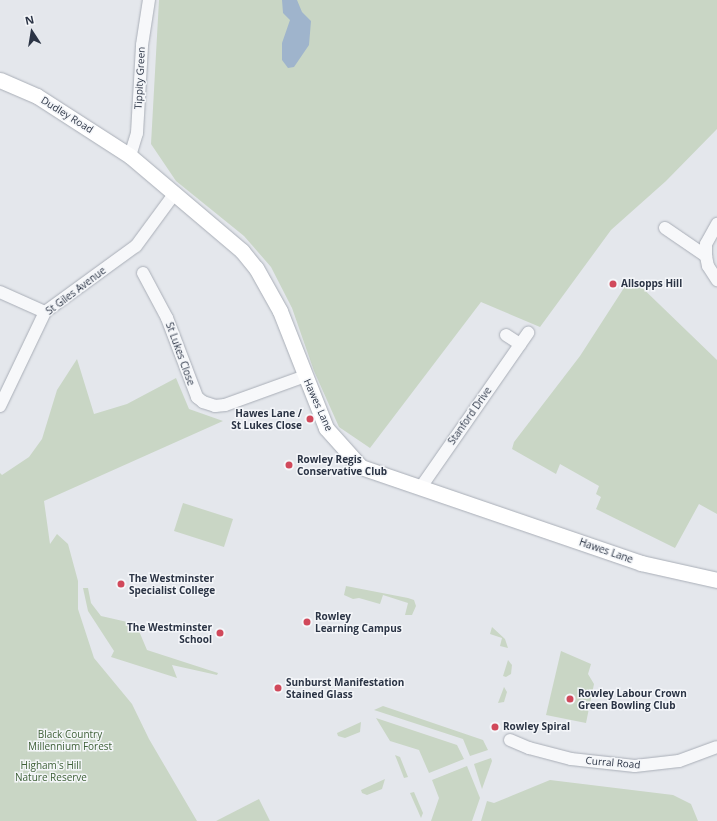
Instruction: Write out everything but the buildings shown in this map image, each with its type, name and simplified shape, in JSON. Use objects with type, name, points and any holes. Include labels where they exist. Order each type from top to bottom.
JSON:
[{"type":"main road","name":"Dudley Road","points":[[0,80],[37,96],[130,156]]},
{"type":"main road","name":"Hawes Lane","points":[[130,156],[242,251],[256,268],[280,311],[326,428],[361,467],[641,563],[713,579]]},
{"type":"street","name":"Tippity Green","points":[[130,156],[137,133],[142,45],[149,0]]},
{"type":"street","name":"St Giles Avenue","points":[[0,406],[45,312],[136,246],[175,193]]},
{"type":"street","points":[[717,224],[706,244],[708,266],[717,280]]},
{"type":"street","points":[[665,228],[706,256]]},
{"type":"street","name":"St Lukes Close","points":[[143,273],[167,318],[185,371],[197,397],[203,402],[215,406],[225,405],[305,376]]},
{"type":"street","points":[[0,292],[45,312]]},
{"type":"street","name":"Stanford Drive","points":[[421,487],[528,333]]},
{"type":"street","points":[[506,335],[520,344]]},
{"type":"street","name":"Curral Road","points":[[510,740],[529,748],[571,759],[635,766],[679,761],[717,747]]},
{"type":"green space","points":[[159,0],[717,0],[717,129],[666,181],[611,230],[540,327],[481,302],[370,448],[339,427],[314,371],[292,308],[271,267],[244,236],[176,181],[151,144]]},
{"type":"green space","points":[[631,277],[717,360],[717,514],[699,504],[675,548],[596,509],[601,497],[596,494],[599,486],[560,464],[556,474],[512,449],[514,442],[580,356]]},
{"type":"green space","name":"Higham's Hill Nature Reserve","points":[[77,359],[94,414],[127,404],[176,378],[189,409],[223,421],[44,501],[50,544],[57,534],[68,544],[78,581],[78,609],[94,658],[132,704],[149,739],[197,821],[0,821],[0,473],[2,475],[29,457],[42,439],[57,390]]},
{"type":"green space","points":[[183,503],[233,519],[224,547],[174,531]]},
{"type":"green space","points":[[346,586],[408,598],[414,600],[416,606],[412,615],[405,615],[408,603],[383,595],[380,604],[359,598],[353,599],[344,595]]},
{"type":"green space","points":[[83,588],[88,588],[91,603],[101,616],[136,624],[147,650],[218,673],[217,675],[172,665],[177,678],[111,657],[114,651],[88,611]]},
{"type":"green space","points":[[492,627],[505,639],[508,648],[500,646],[502,638],[490,634]]},
{"type":"green space","name":"Rowley Labour Crown Green Bowling Club","points":[[561,651],[591,664],[588,674],[594,684],[586,723],[546,715]]},
{"type":"green space","points":[[508,660],[512,665],[511,674],[506,677],[503,676]]},
{"type":"green space","points":[[504,687],[507,692],[504,702],[498,703]]},
{"type":"green space","points":[[383,706],[483,740],[488,750],[470,756],[463,739],[374,710]]},
{"type":"green space","points":[[376,718],[457,745],[464,759],[429,773],[419,750],[390,741]]},
{"type":"green space","points":[[361,722],[360,732],[345,738],[338,736],[337,733]]},
{"type":"green space","points":[[395,755],[400,757],[408,777],[404,778]]},
{"type":"green space","points":[[491,758],[492,761],[482,789],[474,764]]},
{"type":"green space","points":[[467,766],[480,798],[472,821],[431,821],[439,798],[432,780]]},
{"type":"green space","points":[[385,779],[382,789],[367,795],[362,793],[361,790]]},
{"type":"green space","points":[[550,780],[673,795],[691,804],[698,821],[481,821],[487,801],[494,803]]},
{"type":"green space","points":[[414,792],[423,813],[421,818],[410,793]]},
{"type":"green space","points":[[259,799],[270,821],[216,821]]},
{"type":"water","points":[[282,0],[297,0],[302,12],[311,21],[309,45],[294,67],[288,68],[282,60],[282,43],[290,20],[283,13]]},
{"type":"place","name":"Allsopps Hill","points":[[613,284]]},
{"type":"place","name":"Hawes Lane / St Lukes Close","points":[[310,419]]},
{"type":"place","name":"Rowley Regis Conservative Club","points":[[289,465]]},
{"type":"place","name":"The Westminster Specialist College","points":[[121,584]]},
{"type":"place","name":"Rowley Learning Campus","points":[[307,622]]},
{"type":"place","name":"The Westminster School","points":[[220,633]]},
{"type":"place","name":"Sunburst Manifestation Stained Glass","points":[[278,688]]},
{"type":"place","name":"Rowley Labour Crown Green Bowling Club","points":[[570,699]]},
{"type":"place","name":"Rowley Spiral","points":[[495,727]]},
{"type":"park label","name":"Black Country Millennium Forest","points":[[70,740]]}]
